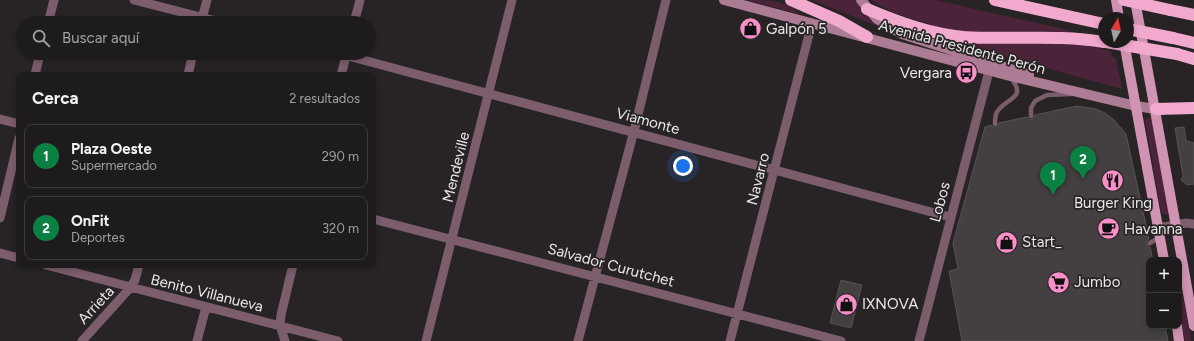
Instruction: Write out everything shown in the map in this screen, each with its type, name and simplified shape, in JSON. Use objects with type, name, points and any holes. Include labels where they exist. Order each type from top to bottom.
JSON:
[{"type":"highway","points":[[791,0],[838,21],[867,37]]},
{"type":"highway","points":[[995,0],[1098,23]]},
{"type":"highway","points":[[1124,0],[1194,15]]},
{"type":"highway","points":[[864,4],[920,28],[952,35],[1098,41]]},
{"type":"highway","points":[[1134,30],[1194,42]]},
{"type":"highway","points":[[1134,47],[1177,54],[1194,60]]},
{"type":"highway","points":[[1156,109],[1194,108]]},
{"type":"main road","name":"Avenida Presidente Perón","points":[[724,0],[867,37],[989,71],[1082,94],[1136,106],[1194,114]]},
{"type":"main road","points":[[1116,0],[1118,12]]},
{"type":"main road","points":[[1136,0],[1194,326]]},
{"type":"main road","points":[[864,4],[881,22],[902,34],[988,61],[1082,94]]},
{"type":"main road","points":[[1125,48],[1163,257]]},
{"type":"main road","points":[[1177,329],[1179,341]]},
{"type":"street","points":[[50,16],[54,0]]},
{"type":"street","points":[[134,0],[188,16]]},
{"type":"street","points":[[203,16],[207,0]]},
{"type":"street","points":[[356,16],[360,0]]},
{"type":"street","name":"Mendeville","points":[[426,341],[512,0]]},
{"type":"street","points":[[578,341],[634,131],[666,0]]},
{"type":"street","name":"Navarro","points":[[730,341],[812,23]]},
{"type":"street","points":[[36,72],[38,60]]},
{"type":"street","points":[[189,72],[191,60]]},
{"type":"street","points":[[341,72],[342,60]]},
{"type":"street","name":"Viamonte","points":[[365,60],[950,217]]},
{"type":"street","name":"Lobos","points":[[919,341],[989,71]]},
{"type":"street","points":[[0,119],[16,123]]},
{"type":"street","points":[[0,218],[16,151]]},
{"type":"street","name":"Salvador Curutchet","points":[[376,219],[841,341]]},
{"type":"street","points":[[1159,232],[1177,224],[1194,224]]},
{"type":"street","points":[[0,252],[16,257]]},
{"type":"street","name":"Benito Villanueva","points":[[57,268],[338,341]]},
{"type":"street","name":"Arrieta","points":[[82,341],[130,288],[135,280],[138,268]]},
{"type":"street","points":[[285,341],[280,325],[292,268]]},
{"type":"street","points":[[197,341],[206,307]]},
{"type":"lane","points":[[995,124],[996,114],[1000,107],[1013,99],[1018,91],[1017,84],[1010,76]]},
{"type":"lane","points":[[1031,116],[1031,108],[1035,101],[1047,95],[1082,94]]},
{"type":"lane","points":[[1150,244],[1159,232]]},
{"type":"shaded area","points":[[747,0],[781,3],[788,5],[799,14]]},
{"type":"shaded area","points":[[812,0],[855,0],[872,22],[879,27]]},
{"type":"shaded area","points":[[871,0],[935,0],[1068,30],[1084,44],[1110,51],[1116,59],[1122,89],[948,41],[930,24],[894,13]]},
{"type":"shaded area","points":[[1148,117],[1152,119],[1169,212],[1166,215],[1161,212],[1145,120]]},
{"type":"shaded area","points":[[1182,293],[1191,341],[1185,341],[1182,325]]},
{"type":"building","points":[[1077,106],[1096,109],[1113,119],[1126,134],[1149,239],[1146,243],[1150,247],[1152,257],[1146,257],[1146,329],[1166,329],[1168,341],[962,341],[949,271],[958,269],[953,243],[985,127],[991,125],[995,128],[999,123],[1027,117],[1031,120],[1035,115]]},
{"type":"building","points":[[1184,127],[1186,141],[1194,143],[1194,184],[1187,185],[1181,180],[1183,176],[1175,128]]},
{"type":"building","name":"IXNOVA","points":[[841,280],[862,285],[851,328],[830,323]]},
{"type":"place","name":"Galpón 5","points":[[751,29]]},
{"type":"place","name":"Vergara","points":[[967,73]]},
{"type":"place","name":"OnFit","points":[[1083,179]]},
{"type":"place","name":"Burger King","points":[[1113,180]]},
{"type":"place","name":"Plaza Oeste","points":[[1053,195]]},
{"type":"place","name":"Havanna","points":[[1108,229]]},
{"type":"place","name":"Start_","points":[[1006,242]]},
{"type":"place","name":"Jumbo","points":[[1059,282]]},
{"type":"place","name":"IXNOVA","points":[[846,304]]}]
